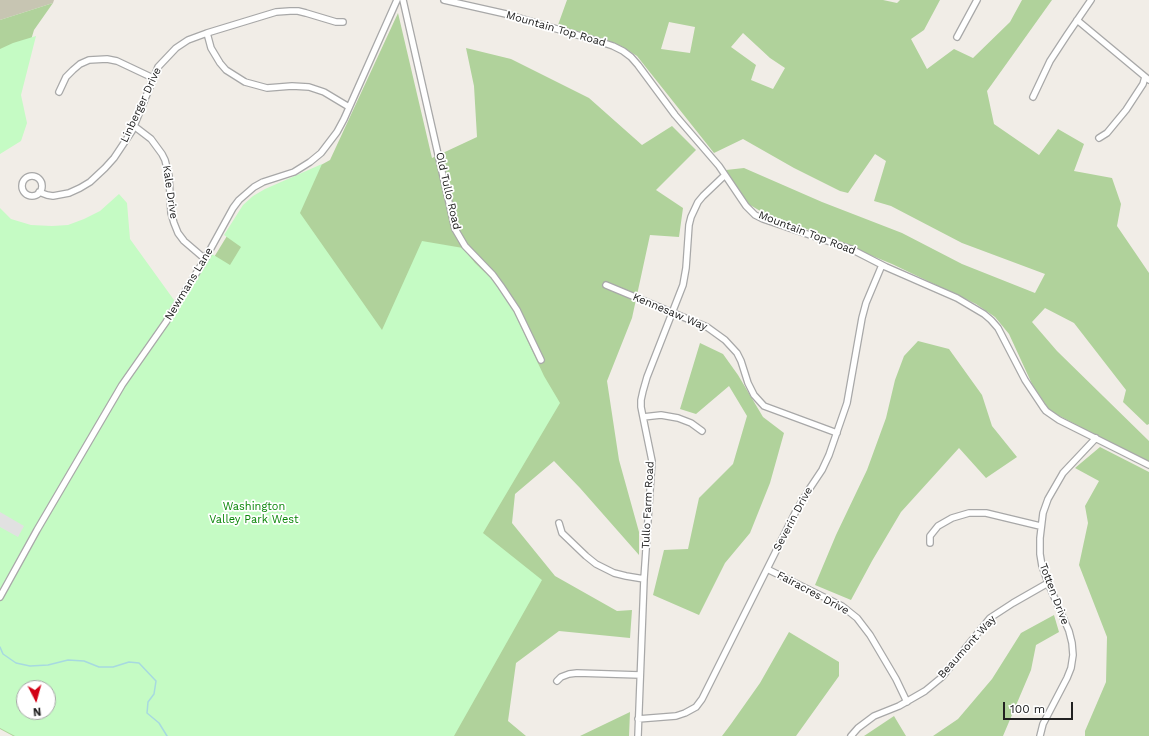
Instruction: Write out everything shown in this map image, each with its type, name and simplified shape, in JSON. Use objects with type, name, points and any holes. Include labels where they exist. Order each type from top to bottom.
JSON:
[{"type":"street","name":"Newmans Lane","points":[[0,597],[122,385],[166,322],[205,260],[233,208],[239,200],[254,187],[263,182],[294,172],[310,162],[320,153],[337,132],[397,0]]},
{"type":"street","name":"Old Tullo Road","points":[[404,0],[438,146],[455,229],[465,246],[493,275],[517,310],[541,360]]},
{"type":"street","name":"Mountain Top Road","points":[[444,0],[506,14],[601,42],[622,51],[631,57],[638,65],[675,115],[719,166],[746,206],[755,215],[851,249],[882,265],[957,298],[984,314],[998,328],[1025,380],[1043,407],[1059,420],[1149,465]]},
{"type":"street","points":[[957,37],[977,0]]},
{"type":"street","points":[[1033,97],[1050,61],[1091,0]]},
{"type":"street","name":"Linberger Drive","points":[[39,192],[47,195],[60,195],[80,188],[90,182],[105,168],[128,139],[153,78],[162,63],[176,48],[188,40],[207,32],[276,12],[290,11],[306,13],[336,22],[343,22]]},
{"type":"street","points":[[1077,20],[1147,78],[1126,110],[1107,132],[1099,138]]},
{"type":"street","points":[[207,32],[211,48],[220,63],[226,70],[245,82],[267,88],[292,86],[309,87],[324,92],[349,108]]},
{"type":"street","points":[[59,92],[66,77],[80,64],[89,60],[107,59],[117,61],[153,78]]},
{"type":"street","name":"Kale Drive","points":[[134,126],[150,139],[162,154],[169,176],[172,213],[178,233],[184,241],[205,260]]},
{"type":"street","name":"Tullo Farm Road","points":[[638,736],[644,579],[652,461],[641,407],[643,391],[647,377],[683,285],[688,232],[691,217],[698,202],[725,175]]},
{"type":"street","name":"Severin Drive","points":[[638,719],[685,714],[696,707],[702,699],[796,511],[822,470],[829,455],[847,403],[866,303],[882,265]]},
{"type":"street","name":"Kennesaw Way","points":[[606,285],[706,327],[725,340],[737,353],[754,395],[764,406],[837,433]]},
{"type":"street","points":[[643,417],[661,416],[678,418],[690,423],[702,431]]},
{"type":"street","name":"Totten Drive","points":[[1040,736],[1043,724],[1071,668],[1072,643],[1069,631],[1042,566],[1040,554],[1040,526],[1043,513],[1053,488],[1063,473],[1096,438]]},
{"type":"street","points":[[930,544],[930,536],[938,526],[952,518],[969,513],[986,513],[1040,526]]},
{"type":"street","points":[[559,523],[562,533],[596,564],[614,573],[644,579]]},
{"type":"street","name":"Fairacres Drive","points":[[767,569],[842,606],[857,618],[870,635],[896,679],[907,702]]},
{"type":"street","name":"Beaumont Way","points":[[851,736],[874,716],[907,702],[925,691],[942,677],[990,618],[1048,583]]},
{"type":"street","points":[[557,681],[569,674],[577,673],[640,675]]},
{"type":"shaded area","points":[[0,0],[54,0],[53,3],[0,20]]},
{"type":"shaded area","points":[[0,512],[24,526],[18,537],[0,527]]},
{"type":"green space","points":[[567,0],[883,0],[897,3],[900,0],[940,0],[924,30],[911,39],[927,69],[954,49],[973,58],[1010,22],[1022,0],[1052,0],[987,91],[994,124],[1039,155],[1058,129],[1084,144],[1074,171],[1112,178],[1121,204],[1117,226],[1149,273],[1149,424],[1147,425],[1123,402],[1126,390],[1074,323],[1045,308],[1032,322],[1057,351],[1149,441],[1149,463],[1050,411],[1032,384],[1009,334],[995,317],[976,304],[892,264],[812,231],[767,215],[745,202],[726,170],[744,168],[822,202],[902,233],[962,264],[1035,293],[1045,274],[962,243],[891,206],[874,201],[886,161],[875,154],[848,193],[840,191],[794,168],[743,139],[714,153],[637,56],[621,46],[558,25]],"holes":[[[669,22],[695,27],[690,53],[661,49]],[[743,33],[770,58],[785,68],[773,89],[751,80],[756,65],[731,47]]]},
{"type":"green space","points":[[53,3],[34,30],[0,142],[0,20]]},
{"type":"green space","name":"Washington Valley Park West","points":[[398,13],[432,158],[477,137],[474,86],[466,48],[511,59],[589,98],[642,145],[672,126],[696,150],[656,190],[683,208],[679,237],[650,235],[632,318],[607,381],[619,460],[639,532],[639,555],[554,461],[515,494],[512,523],[555,576],[617,611],[632,610],[630,638],[559,631],[516,663],[508,721],[526,736],[13,736],[0,729],[0,678],[111,425],[246,205],[330,160]]},
{"type":"green space","points":[[36,36],[21,95],[27,123],[21,141],[0,154],[0,49],[13,43]]},
{"type":"green space","name":"Washington Valley Park West","points":[[322,164],[300,213],[382,330],[422,241],[463,248],[475,263],[498,285],[507,297],[544,376],[560,403],[483,533],[542,580],[454,736],[15,736],[0,728],[0,208],[11,219],[31,225],[68,225],[100,211],[119,194],[127,203],[130,239],[174,300],[181,304],[212,254],[230,265],[241,247],[224,235],[243,205],[253,196],[265,189]]},
{"type":"green space","points":[[918,341],[949,349],[982,395],[992,426],[1017,457],[986,478],[959,448],[901,512],[851,600],[815,585],[836,535],[867,470],[886,418],[895,380],[904,356]]},
{"type":"green space","points":[[700,343],[723,354],[738,375],[763,417],[784,433],[770,483],[750,533],[725,563],[699,615],[653,595],[664,550],[688,549],[699,498],[733,464],[747,416],[729,386],[696,414],[680,409]]},
{"type":"green space","points":[[1100,447],[1149,472],[1149,736],[1085,736],[1085,731],[1106,682],[1107,637],[1079,565],[1088,523],[1085,506],[1099,481],[1075,468]]},
{"type":"green space","points":[[1054,615],[1059,632],[1036,645],[1031,670],[1003,736],[933,736],[958,719],[992,679],[1021,633]]},
{"type":"green space","points":[[789,632],[839,662],[839,676],[796,736],[722,736],[760,683]]},
{"type":"green space","points":[[630,712],[629,736],[580,736]]},
{"type":"green space","points":[[894,716],[906,736],[864,736]]},
{"type":"waterway","points":[[0,647],[3,654],[16,663],[30,666],[48,665],[68,660],[84,661],[99,667],[113,667],[129,662],[139,663],[156,681],[154,694],[148,702],[147,713],[159,723],[167,736]]}]
